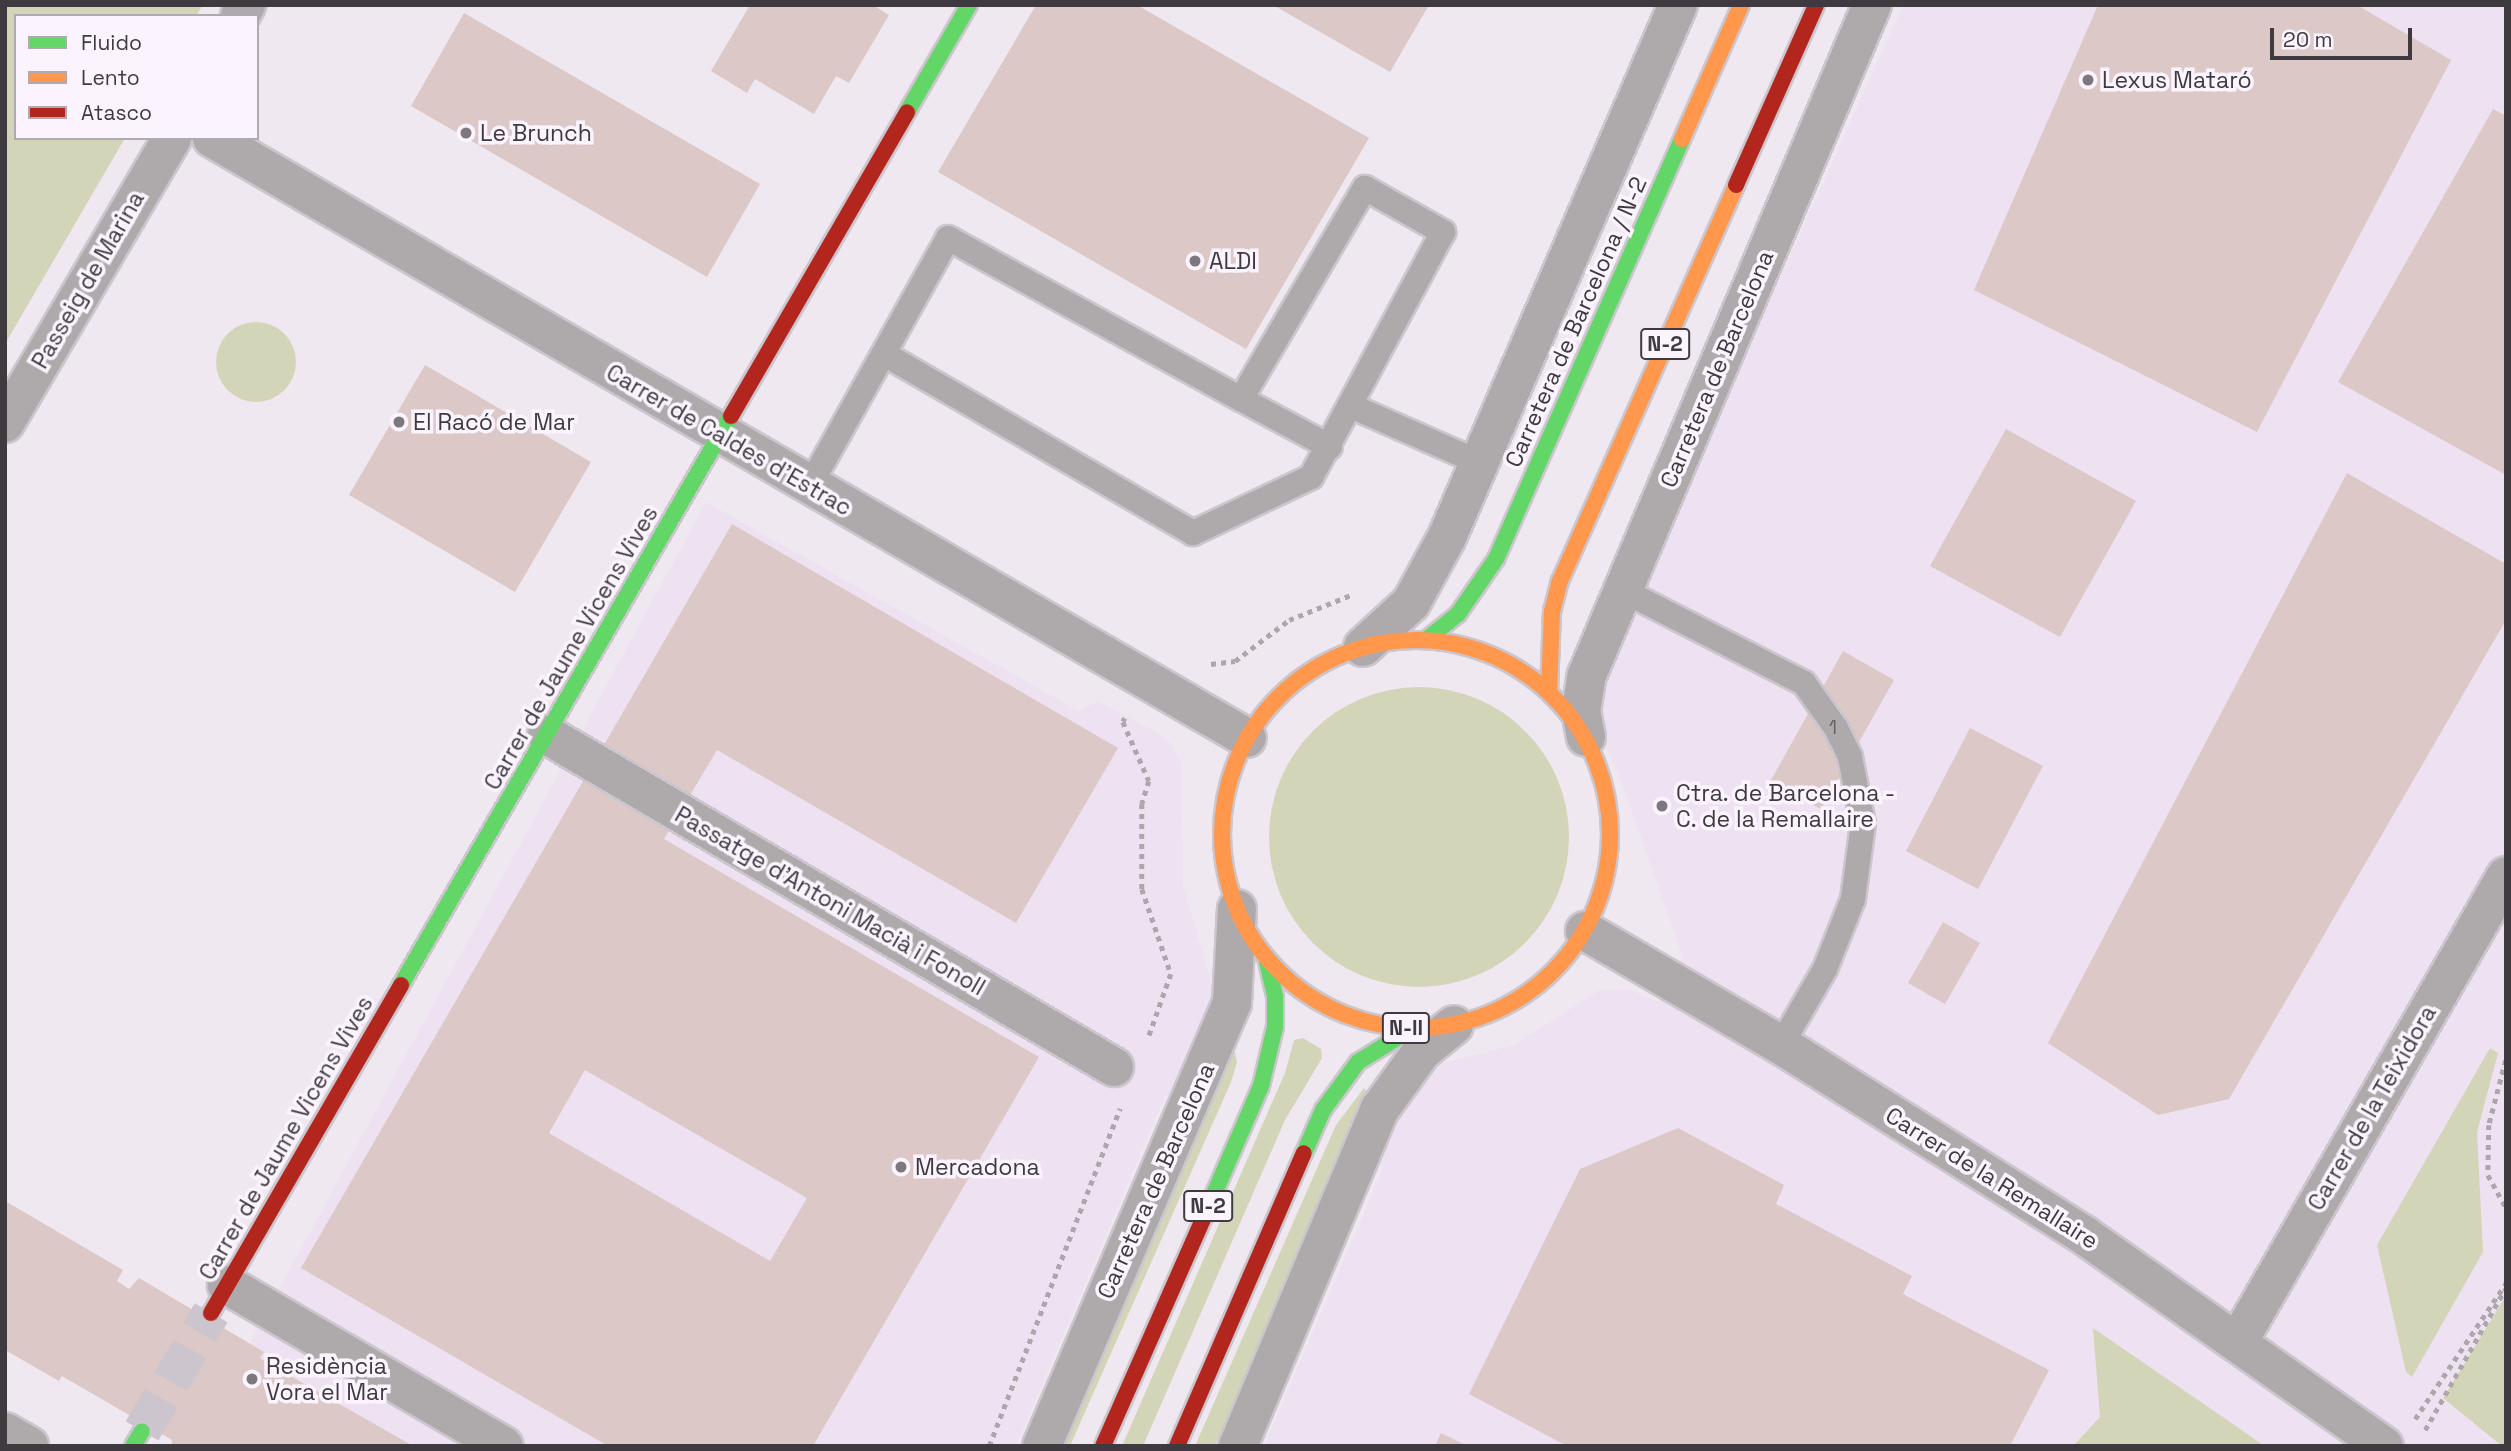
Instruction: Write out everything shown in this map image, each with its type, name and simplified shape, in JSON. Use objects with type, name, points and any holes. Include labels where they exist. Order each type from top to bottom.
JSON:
[{"type":"main road","name":"Carrer de Jaume Vicens Vives","points":[[219,1299],[969,5]]},
{"type":"main road","name":"Carretera de Barcelona / N-2","points":[[1426,640],[1458,614],[1496,559],[1741,5]]},
{"type":"main road","name":"N-2","points":[[1549,692],[1552,612],[1560,581],[1816,5]]},
{"type":"main road","name":"N-II","points":[[1426,640],[1471,647],[1502,660],[1549,692],[1586,737],[1602,774],[1610,814],[1610,854],[1602,894],[1585,931],[1543,982],[1496,1011],[1454,1025],[1413,1028],[1385,1026],[1331,1009],[1307,995],[1266,957],[1237,909],[1222,852],[1222,822],[1229,784],[1247,738],[1264,713],[1308,672],[1363,647],[1426,640]]},
{"type":"main road","name":"N-2","points":[[1103,1446],[1261,1086],[1275,1027],[1275,996],[1266,957]]},
{"type":"main road","points":[[1177,1446],[1323,1110],[1358,1062],[1413,1028]]},
{"type":"main road","points":[[132,1446],[142,1431]]},
{"type":"street","points":[[1363,647],[1411,603],[1426,579],[1678,5]]},
{"type":"street","name":"Carretera de Barcelona","points":[[1586,737],[1581,711],[1587,675],[1872,5]]},
{"type":"street","name":"Passeig de Marina","points":[[5,423],[171,140]]},
{"type":"street","name":"Carrer de Caldes d'Estrac","points":[[215,140],[721,436],[1247,738]]},
{"type":"street","name":"Passatge d'Antoni Macià i Fonoll","points":[[547,735],[1114,1067]]},
{"type":"street","name":"Carrer de la Teixidora","points":[[2239,1340],[2506,876]]},
{"type":"street","name":"Carretera de Barcelona","points":[[1042,1446],[1232,1003],[1237,909]]},
{"type":"street","name":"Carrer de la Remallaire","points":[[1585,931],[1781,1045],[2085,1236],[2239,1340],[2401,1443]]},
{"type":"street","points":[[1238,1446],[1380,1109],[1416,1059],[1454,1025]]},
{"type":"street","points":[[219,1299],[504,1446]]},
{"type":"street","points":[[5,1432],[29,1446]]},
{"type":"lane","points":[[884,354],[1193,533],[1311,477],[1330,447],[1443,232],[1364,188],[1241,399]]},
{"type":"lane","points":[[809,487],[948,238],[1330,447]]},
{"type":"lane","points":[[1351,406],[1478,462]]},
{"type":"lane","points":[[1624,590],[1804,683],[1836,728],[1850,757],[1863,824],[1853,900],[1825,969],[1781,1045]]},
{"type":"path","points":[[2506,1060],[2489,1125],[2488,1175],[2506,1208]]},
{"type":"path","points":[[2413,1421],[2506,1285]]},
{"type":"path","points":[[2401,1443],[2506,1285]]},
{"type":"shaded area","points":[[1903,5],[2506,5],[2506,1446],[2264,1446],[2094,1329],[2100,1417],[2073,1446],[1264,1446],[1384,1166],[1368,1159],[1424,1068],[1515,1045],[1601,989],[1628,989],[1657,1002],[1683,958],[1623,786],[1588,705]]},
{"type":"shaded area","points":[[706,502],[1079,711],[1098,701],[1156,732],[1171,744],[1181,764],[1183,885],[1215,995],[1179,1100],[1166,1094],[1016,1446],[194,1446]]},
{"type":"green space","points":[[5,5],[203,5],[197,14],[14,14],[14,140],[124,140],[5,344]]},
{"type":"green space","points":[[248,322],[264,322],[278,329],[289,340],[296,354],[293,377],[278,395],[264,402],[248,402],[234,395],[223,384],[216,370],[216,354],[223,340],[234,329]]},
{"type":"green space","points":[[1419,687],[1448,690],[1476,698],[1502,712],[1525,731],[1544,754],[1558,780],[1566,808],[1569,837],[1566,866],[1558,894],[1544,920],[1525,943],[1502,962],[1476,976],[1448,984],[1419,987],[1390,984],[1362,976],[1336,962],[1313,943],[1294,920],[1280,894],[1272,866],[1269,837],[1272,808],[1280,780],[1294,754],[1313,731],[1336,712],[1362,698],[1390,690]]},
{"type":"green space","points":[[1232,1037],[1237,1062],[1231,1082],[1070,1446],[1050,1446]]},
{"type":"green space","points":[[1303,1038],[1321,1049],[1322,1058],[1285,1120],[1143,1446],[1122,1446],[1285,1073],[1294,1040]]},
{"type":"green space","points":[[2490,1048],[2498,1053],[2477,1132],[2483,1252],[2412,1377],[2406,1372],[2377,1245]]},
{"type":"green space","points":[[1364,1088],[1370,1095],[1215,1446],[1195,1446],[1336,1125]]},
{"type":"green space","points":[[2506,1296],[2506,1446],[2502,1446],[2443,1398]]},
{"type":"green space","points":[[2093,1328],[2264,1446],[2073,1446],[2100,1417]]},
{"type":"building","points":[[750,5],[873,5],[889,15],[849,83],[836,76],[814,114],[755,79],[747,93],[711,71]]},
{"type":"building","name":"ALDI","points":[[1036,5],[1137,5],[1369,138],[1246,349],[938,172]]},
{"type":"building","points":[[1273,5],[1429,5],[1390,72]]},
{"type":"building","points":[[2098,5],[2357,5],[2451,60],[2257,432],[1974,290]]},
{"type":"building","points":[[464,13],[760,184],[707,277],[411,106]]},
{"type":"building","points":[[2493,109],[2506,116],[2506,475],[2338,382]]},
{"type":"building","points":[[425,365],[591,462],[515,592],[349,495]]},
{"type":"building","points":[[2006,429],[2136,501],[2060,637],[1930,566]]},
{"type":"building","points":[[2347,473],[2506,564],[2506,620],[2229,1099],[2158,1115],[2048,1043]]},
{"type":"building","points":[[732,524],[1118,748],[1016,923],[717,750],[664,839],[1039,1057],[813,1446],[608,1446],[301,1268]],"holes":[[[585,1070],[807,1198],[770,1261],[549,1133]]]},
{"type":"building","points":[[1843,651],[1894,680],[1821,809],[1770,782]]},
{"type":"building","points":[[1970,728],[2043,766],[1978,889],[1906,851]]},
{"type":"building","points":[[1943,922],[1980,943],[1945,1004],[1908,983]]},
{"type":"building","points":[[1678,1128],[1784,1185],[1776,1204],[1912,1276],[1903,1294],[2049,1370],[2010,1446],[1567,1446],[1469,1394],[1580,1169]]},
{"type":"building","points":[[5,1201],[123,1270],[117,1281],[129,1289],[139,1278],[264,1352],[260,1358],[266,1362],[413,1446],[171,1446],[172,1440],[62,1376],[59,1381],[5,1350]]},
{"type":"building","points":[[1441,1433],[1467,1446],[1435,1446]]},
{"type":"tunnel","points":[[142,1431],[211,1313]]},
{"type":"traffic: fast","points":[[907,112],[969,5]]},
{"type":"traffic: fast","points":[[1426,640],[1458,614],[1496,559],[1682,139]]},
{"type":"traffic: fast","points":[[401,985],[731,416]]},
{"type":"traffic: fast","points":[[1204,1217],[1261,1086],[1275,1027],[1275,996],[1266,958]]},
{"type":"traffic: fast","points":[[1304,1153],[1323,1110],[1358,1062],[1413,1028]]},
{"type":"traffic: fast","points":[[133,1446],[142,1431]]},
{"type":"traffic: slow","points":[[1682,139],[1741,5]]},
{"type":"traffic: slow","points":[[1549,692],[1552,612],[1560,581],[1736,185]]},
{"type":"traffic: slow","points":[[1416,640],[1454,644],[1490,655],[1524,673],[1553,697],[1577,726],[1595,760],[1606,796],[1610,834],[1606,872],[1595,908],[1577,942],[1553,971],[1524,995],[1490,1013],[1454,1024],[1416,1028],[1378,1024],[1342,1013],[1308,995],[1279,971],[1255,942],[1237,908],[1226,872],[1222,834],[1226,796],[1237,760],[1255,726],[1279,697],[1308,673],[1342,655],[1378,644],[1416,640]]},
{"type":"traffic: jam","points":[[1736,185],[1816,5]]},
{"type":"traffic: jam","points":[[731,416],[907,112]]},
{"type":"traffic: jam","points":[[211,1313],[401,985]]},
{"type":"traffic: jam","points":[[1177,1446],[1304,1153]]},
{"type":"traffic: jam","points":[[1103,1446],[1204,1217]]},
{"type":"place","name":"Lexus Mataró","points":[[2088,80]]},
{"type":"place","name":"Le Brunch","points":[[466,133]]},
{"type":"place","name":"ALDI","points":[[1195,261]]},
{"type":"place","name":"El Racó de Mar","points":[[399,422]]},
{"type":"place","name":"Ctra. de Barcelona - C. de la Remallaire","points":[[1662,806]]},
{"type":"place","name":"Mercadona","points":[[901,1167]]},
{"type":"place","name":"Residència Vora el Mar","points":[[252,1379]]}]
